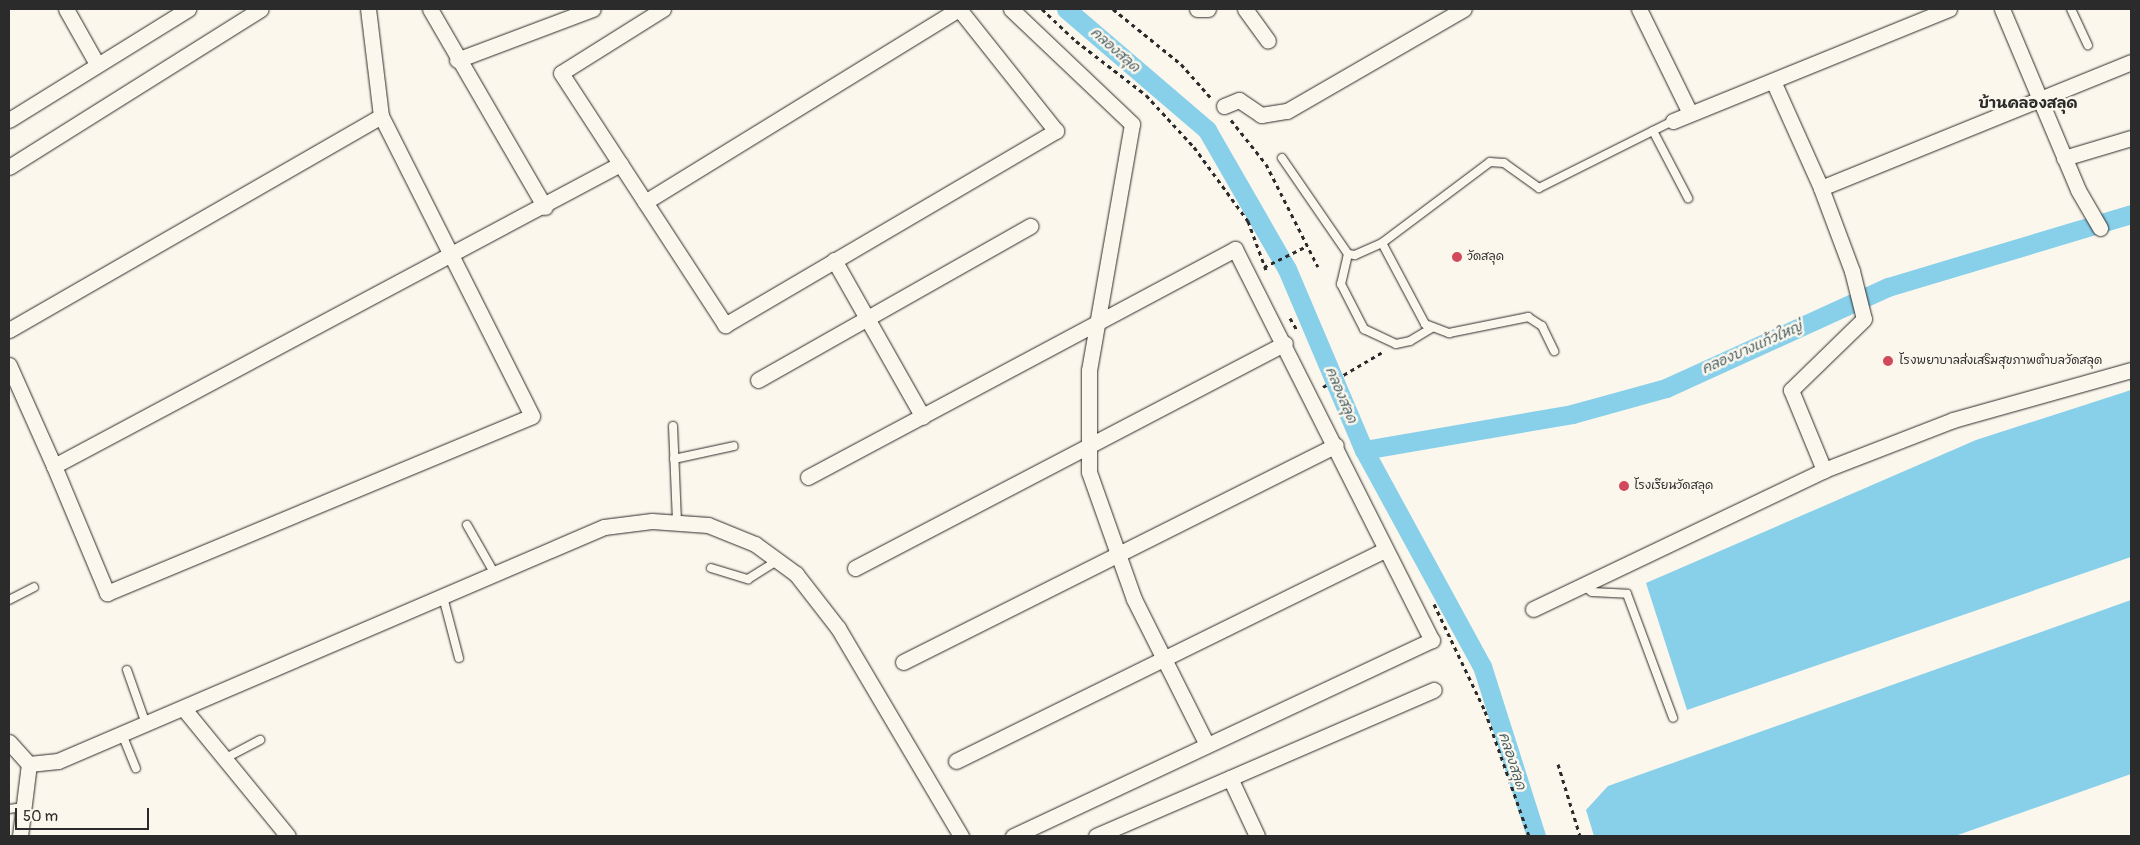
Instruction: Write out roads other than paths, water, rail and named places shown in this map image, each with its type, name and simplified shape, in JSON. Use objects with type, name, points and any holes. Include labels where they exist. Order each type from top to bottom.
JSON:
[{"type":"street","points":[[66,9],[97,64]]},
{"type":"street","points":[[9,120],[188,9]]},
{"type":"street","points":[[9,167],[261,9]]},
{"type":"street","points":[[9,365],[107,593],[532,416],[450,257],[381,116],[368,9]]},
{"type":"street","points":[[430,9],[457,60],[545,207]]},
{"type":"street","points":[[457,60],[593,9]]},
{"type":"street","points":[[645,202],[959,9],[1056,131],[725,325],[561,73],[664,9]]},
{"type":"street","points":[[1011,9],[1132,124],[1089,370],[1089,472],[1134,599],[1207,745]]},
{"type":"street","points":[[1197,9],[1208,9]]},
{"type":"street","points":[[1245,9],[1268,41]]},
{"type":"street","points":[[1221,107],[1239,100],[1261,115],[1287,111],[1464,9]]},
{"type":"street","points":[[1639,9],[1690,113]]},
{"type":"street","points":[[1673,121],[1949,9]]},
{"type":"street","points":[[2002,9],[2078,190],[2100,227]]},
{"type":"street","points":[[1821,188],[2131,62]]},
{"type":"street","points":[[1773,81],[1821,188],[1852,271],[1862,304],[1864,319],[1854,333],[1791,390],[1824,470]]},
{"type":"street","points":[[9,330],[381,116]]},
{"type":"street","points":[[2064,158],[2131,138]]},
{"type":"street","points":[[54,466],[545,207],[620,164]]},
{"type":"street","points":[[758,380],[1030,226]]},
{"type":"street","points":[[808,477],[1234,249],[1285,343],[1336,444],[1384,550],[1432,640],[1013,836]]},
{"type":"street","points":[[834,260],[923,417]]},
{"type":"street","points":[[855,568],[1089,442],[1285,343]]},
{"type":"street","points":[[1533,609],[1824,470],[1953,420],[2131,370]]},
{"type":"street","points":[[903,662],[1336,444]]},
{"type":"street","points":[[29,764],[58,761],[184,709],[604,528],[677,523],[708,525],[755,544],[796,574],[838,628],[960,836]]},
{"type":"street","points":[[956,761],[1384,550]]},
{"type":"street","points":[[1096,836],[1434,690]]},
{"type":"street","points":[[184,709],[264,810],[285,833]]},
{"type":"street","points":[[9,742],[29,764],[20,836]]},
{"type":"street","points":[[1230,778],[1257,836]]},
{"type":"lane","points":[[2071,9],[2088,45]]},
{"type":"lane","points":[[1282,158],[1348,254],[1355,255],[1382,243],[1490,162],[1504,163],[1539,188],[1673,121]]},
{"type":"lane","points":[[1654,131],[1688,198]]},
{"type":"lane","points":[[1382,243],[1419,315],[1432,328],[1449,333],[1528,317],[1542,326],[1554,351]]},
{"type":"lane","points":[[1348,254],[1341,284],[1364,329],[1396,344],[1410,341],[1432,328]]},
{"type":"lane","points":[[673,426],[677,523]]},
{"type":"lane","points":[[674,459],[734,446]]},
{"type":"lane","points":[[467,525],[495,574]]},
{"type":"lane","points":[[711,568],[748,579],[778,560]]},
{"type":"lane","points":[[1583,585],[1592,592],[1627,594],[1673,718]]},
{"type":"lane","points":[[9,600],[34,587]]},
{"type":"lane","points":[[443,597],[459,658]]},
{"type":"lane","points":[[127,670],[146,724]]},
{"type":"lane","points":[[122,734],[136,768]]},
{"type":"lane","points":[[224,759],[260,740]]},
{"type":"lane","points":[[9,809],[25,807]]},
{"type":"water","points":[[2131,390],[2131,557],[1687,710],[1646,583],[1976,440]]},
{"type":"water","points":[[2131,600],[2131,774],[1955,836],[1594,836],[1586,810],[1608,786]]},
{"type":"waterway","name":"คลองสลุด","points":[[1066,9],[1207,130],[1287,269],[1364,450],[1482,666],[1536,836]]},
{"type":"waterway","name":"คลองบางแก้วใหญ่","points":[[1364,450],[1572,414],[1666,388],[1888,287],[2131,214]]},
{"type":"place","name":"วัดสลุด","points":[[1457,257]]},
{"type":"place","name":"โรงพยาบาลส่งเสริมสุขภาพตำบลวัดสลุด","points":[[1888,361]]},
{"type":"place","name":"โรงเรียนวัดสลุด","points":[[1624,486]]},
{"type":"district","name":"บ้านคลองสลุด","points":[[2028,104]]}]
